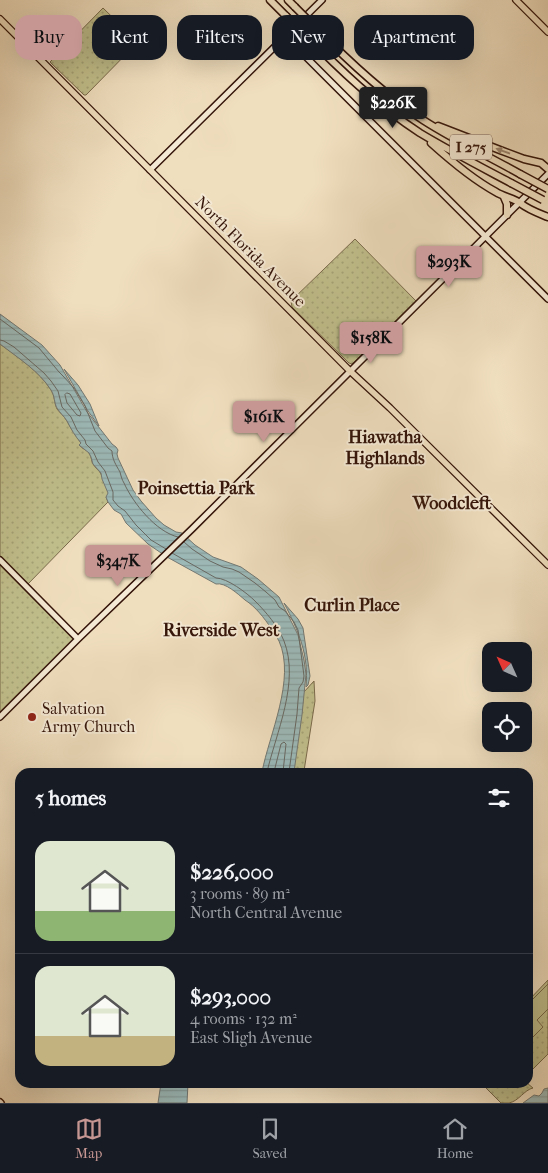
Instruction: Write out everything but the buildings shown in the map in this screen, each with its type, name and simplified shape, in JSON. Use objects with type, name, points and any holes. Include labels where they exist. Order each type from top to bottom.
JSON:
[{"type":"highway","name":"I 275","points":[[270,0],[357,85],[388,110],[446,148],[545,201]]},
{"type":"highway","name":"I 275","points":[[288,0],[369,79],[422,120],[548,189]]},
{"type":"highway","points":[[422,120],[524,159],[541,163],[548,169]]},
{"type":"highway","points":[[419,132],[464,171],[485,185],[503,196],[520,202],[532,211],[548,217]]},
{"type":"highway","points":[[503,196],[507,204],[507,215]]},
{"type":"main road","points":[[307,15],[322,0]]},
{"type":"main road","points":[[516,0],[548,32]]},
{"type":"main road","name":"North Florida Avenue","points":[[0,19],[350,371],[390,408],[548,565]]},
{"type":"main road","points":[[150,170],[272,49]]},
{"type":"main road","points":[[309,60],[548,299]]},
{"type":"main road","points":[[0,717],[161,560],[548,174]]},
{"type":"main road","points":[[0,560],[78,639]]},
{"type":"shaded area","points":[[103,8],[110,15],[96,15]]},
{"type":"shaded area","points":[[92,19],[92,60],[120,60],[86,95],[50,62],[52,60],[82,60],[82,29]]},
{"type":"shaded area","points":[[355,239],[416,301],[352,364],[292,307],[291,301]]},
{"type":"shaded area","points":[[0,344],[28,365],[46,383],[52,392],[57,409],[66,419],[81,443],[79,445],[90,454],[93,464],[101,474],[109,494],[106,497],[108,502],[27,585],[0,559]]},
{"type":"shaded area","points":[[0,563],[76,639],[0,714]]},
{"type":"shaded area","points":[[314,681],[315,701],[305,768],[294,768],[303,693]]},
{"type":"shaded area","points":[[548,980],[548,1054],[533,1069],[533,996]]},
{"type":"shaded area","points":[[548,984],[548,1009],[537,1020],[543,1027],[533,1037],[533,999]]},
{"type":"shaded area","points":[[486,1088],[533,1088],[513,1102],[501,1103]]},
{"type":"water","points":[[0,314],[42,345],[60,365],[87,412],[118,450],[118,458],[133,490],[156,518],[176,532],[182,533],[195,545],[213,557],[241,567],[279,597],[298,635],[306,674],[295,768],[263,768],[280,707],[284,672],[283,656],[279,641],[271,628],[256,609],[235,592],[223,585],[216,584],[167,557],[148,544],[126,523],[121,514],[114,510],[108,502],[106,497],[108,493],[101,473],[93,464],[89,453],[79,445],[81,443],[57,408],[51,390],[34,371],[0,344]]},
{"type":"water","points":[[64,369],[78,385],[90,404],[99,426],[88,411]]},
{"type":"water","points":[[284,603],[303,628],[310,676],[306,687],[306,664],[302,644]]},
{"type":"water","points":[[160,1088],[188,1088],[187,1103],[158,1103]]},
{"type":"water","points":[[548,1088],[548,1103],[523,1103],[534,1095],[539,1096],[544,1089]]},
{"type":"place","name":"Salvation Army Church","points":[[32,717]]},
{"type":"district","name":"Hiawatha Highlands","points":[[385,447]]},
{"type":"district","name":"Poinsettia Park","points":[[196,488]]},
{"type":"district","name":"Woodcleft","points":[[452,503]]},
{"type":"district","name":"Curlin Place","points":[[352,605]]},
{"type":"district","name":"Riverside West","points":[[221,630]]}]
